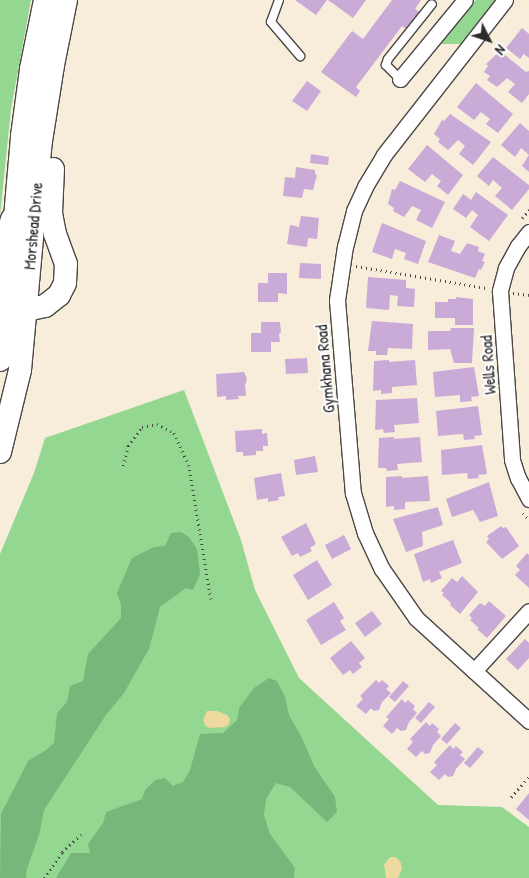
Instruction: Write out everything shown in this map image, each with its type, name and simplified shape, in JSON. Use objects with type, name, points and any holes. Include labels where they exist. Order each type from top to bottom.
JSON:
[{"type":"highway","points":[[0,252],[7,240],[14,220]]},
{"type":"main road","name":"Morshead Drive","points":[[0,452],[10,365],[10,309],[14,220],[31,69],[46,0]]},
{"type":"main road","name":"Morshead Drive","points":[[10,309],[42,141],[53,65],[66,0]]},
{"type":"main road","points":[[10,309],[38,309],[53,301],[62,292],[67,274],[66,264],[55,234],[51,214],[53,65]]},
{"type":"street","points":[[400,79],[465,0]]},
{"type":"street","name":"Gymkhana Road","points":[[505,0],[384,155],[365,187],[354,211],[345,246],[337,300],[353,493],[365,533],[382,569],[416,618],[529,720]]},
{"type":"street","name":"Wells Road","points":[[529,232],[518,246],[506,268],[500,291],[512,460],[518,478],[529,499]]},
{"type":"street","points":[[474,671],[529,611]]},
{"type":"lane","points":[[279,0],[270,22],[300,56]]},
{"type":"lane","points":[[400,79],[386,65],[388,59],[432,4]]},
{"type":"path","points":[[352,273],[353,265],[500,291]]},
{"type":"path","points":[[123,466],[128,446],[142,427],[157,424],[174,432],[189,464],[211,599]]},
{"type":"path","points":[[511,797],[529,777]]},
{"type":"path","points":[[44,878],[62,852],[81,834]]},
{"type":"green space","points":[[0,0],[31,0],[11,109],[0,216]]},
{"type":"green space","points":[[476,0],[496,0],[463,44],[442,44],[442,41]]},
{"type":"green space","points":[[184,390],[241,540],[255,590],[299,678],[438,805],[502,807],[529,827],[529,878],[0,878],[0,554],[34,473],[45,438]]},
{"type":"green space","points":[[181,532],[189,537],[197,549],[200,574],[193,590],[186,588],[160,607],[149,649],[124,693],[106,715],[44,810],[39,835],[27,869],[26,878],[0,878],[1,814],[28,761],[54,743],[57,713],[67,702],[70,686],[83,681],[88,654],[121,618],[121,604],[117,593],[132,558],[154,547],[165,546],[171,533]]},
{"type":"green space","points":[[269,678],[277,681],[285,697],[289,715],[303,740],[314,766],[335,797],[337,812],[327,822],[290,787],[276,783],[266,799],[264,815],[270,834],[295,868],[294,878],[56,878],[71,853],[90,853],[88,844],[103,823],[106,812],[142,799],[145,790],[155,780],[165,778],[173,786],[183,782],[190,770],[200,734],[223,733],[237,720],[239,708],[254,688]]},
{"type":"sand","points":[[207,711],[217,711],[227,715],[230,719],[229,724],[225,727],[209,728],[203,720]]},
{"type":"sand","points":[[390,857],[396,857],[401,863],[402,869],[398,878],[386,878],[384,865]]},
{"type":"building","points":[[295,0],[327,0],[316,15]]},
{"type":"building","points":[[328,0],[366,0],[353,18]]},
{"type":"building","points":[[392,0],[421,0],[415,9],[421,13],[406,29],[402,26],[356,87],[360,91],[356,97],[321,72],[352,31],[363,39]]},
{"type":"building","points":[[522,28],[529,34],[529,58],[524,54],[520,59],[506,48]]},
{"type":"building","points":[[500,51],[526,72],[529,71],[529,94],[522,103],[508,92],[515,84],[507,78],[497,87],[487,80],[490,76],[484,72],[488,66],[486,64]]},
{"type":"building","points":[[307,81],[321,91],[307,111],[292,101]]},
{"type":"building","points":[[476,83],[513,114],[498,133],[486,124],[490,119],[481,112],[474,120],[457,107]]},
{"type":"building","points":[[450,114],[491,142],[473,165],[459,154],[465,146],[458,140],[448,150],[438,142],[440,139],[434,134],[442,120],[444,121]]},
{"type":"building","points":[[520,123],[529,131],[529,155],[521,148],[515,157],[501,145]]},
{"type":"building","points":[[427,145],[463,175],[448,195],[437,186],[441,181],[432,174],[425,182],[408,169]]},
{"type":"building","points":[[311,154],[329,157],[328,165],[310,163]]},
{"type":"building","points":[[529,155],[529,172],[522,166]]},
{"type":"building","points":[[493,157],[529,185],[529,189],[512,210],[495,196],[502,188],[493,180],[489,186],[477,176]]},
{"type":"building","points":[[296,167],[315,170],[317,175],[313,190],[304,189],[302,198],[283,196],[285,177],[295,178]]},
{"type":"building","points":[[400,181],[445,202],[432,228],[416,220],[421,210],[412,206],[404,217],[393,211],[394,208],[388,204],[392,189],[395,190]]},
{"type":"building","points":[[476,192],[508,215],[489,241],[470,227],[478,215],[472,210],[466,218],[453,209],[463,194],[471,200]]},
{"type":"building","points":[[301,216],[319,218],[317,239],[308,238],[307,247],[287,244],[290,225],[299,227]]},
{"type":"building","points":[[382,223],[426,241],[418,264],[404,259],[406,253],[395,249],[392,259],[372,252]]},
{"type":"building","points":[[439,235],[455,241],[451,251],[460,254],[467,243],[479,247],[478,251],[485,254],[482,261],[485,262],[475,278],[428,262]]},
{"type":"building","points":[[300,263],[321,264],[321,279],[299,278]]},
{"type":"building","points":[[268,273],[287,273],[287,294],[278,293],[278,302],[258,302],[258,283],[268,283]]},
{"type":"building","points":[[368,277],[406,280],[406,288],[415,289],[414,307],[397,306],[398,296],[390,295],[389,310],[366,308]]},
{"type":"building","points":[[456,297],[473,299],[473,325],[455,325],[455,318],[435,318],[435,302],[448,302],[448,299],[456,299]]},
{"type":"building","points":[[372,321],[413,324],[412,349],[388,348],[387,355],[376,355],[376,351],[368,351]]},
{"type":"building","points":[[261,322],[280,322],[280,342],[271,342],[271,352],[251,352],[251,333],[261,333]]},
{"type":"building","points":[[451,328],[474,328],[472,363],[454,363],[450,349],[428,350],[428,331],[450,331]]},
{"type":"building","points":[[307,358],[308,373],[286,374],[285,359]]},
{"type":"building","points":[[389,360],[389,362],[415,360],[417,385],[392,387],[392,393],[381,394],[381,390],[373,391],[374,361]]},
{"type":"building","points":[[474,367],[479,396],[471,397],[472,401],[460,402],[460,395],[435,397],[433,372]]},
{"type":"building","points":[[244,372],[247,379],[245,385],[246,396],[238,396],[239,399],[226,400],[226,396],[217,397],[216,374]]},
{"type":"building","points":[[417,398],[419,423],[394,425],[395,432],[384,433],[383,429],[375,430],[376,400]]},
{"type":"building","points":[[478,406],[482,435],[474,436],[475,439],[464,440],[463,434],[438,436],[436,411]]},
{"type":"building","points":[[262,429],[262,434],[267,433],[268,446],[263,446],[263,451],[256,451],[256,455],[243,456],[243,452],[236,452],[235,431]]},
{"type":"building","points":[[394,437],[394,439],[420,437],[422,462],[397,464],[398,470],[387,471],[386,468],[378,468],[379,438]]},
{"type":"building","points":[[482,445],[487,474],[478,475],[479,478],[468,479],[467,473],[442,475],[441,450]]},
{"type":"building","points":[[315,456],[318,472],[296,475],[294,460]]},
{"type":"building","points":[[281,473],[285,496],[278,497],[279,500],[268,502],[268,498],[257,500],[254,478]]},
{"type":"building","points":[[402,476],[402,478],[428,476],[430,501],[405,502],[405,509],[394,510],[394,506],[386,507],[386,477]]},
{"type":"building","points":[[489,482],[498,516],[480,522],[473,510],[452,517],[446,499]]},
{"type":"building","points":[[438,507],[443,525],[422,532],[423,546],[406,552],[393,519]]},
{"type":"building","points":[[306,523],[316,544],[310,548],[312,551],[300,557],[298,553],[292,556],[281,537]]},
{"type":"building","points":[[501,526],[503,528],[506,527],[519,546],[502,559],[486,542],[489,539],[487,536]]},
{"type":"building","points":[[344,535],[351,549],[332,559],[325,545]]},
{"type":"building","points":[[453,540],[462,563],[439,572],[442,578],[431,583],[430,579],[423,582],[414,554]]},
{"type":"building","points":[[527,553],[529,555],[529,588],[515,575],[520,570],[516,566]]},
{"type":"building","points":[[317,560],[332,585],[308,600],[293,575]]},
{"type":"building","points":[[462,576],[478,592],[460,614],[450,605],[451,603],[442,595],[444,593],[441,591],[452,578],[457,582]]},
{"type":"building","points":[[489,601],[506,616],[487,638],[477,629],[479,628],[470,620],[472,618],[469,615],[480,603],[485,606]]},
{"type":"building","points":[[334,602],[344,618],[340,621],[346,630],[321,645],[306,620]]},
{"type":"building","points":[[372,611],[382,624],[365,637],[355,623]]},
{"type":"building","points":[[525,639],[529,643],[529,658],[518,670],[506,659]]},
{"type":"building","points":[[351,641],[365,658],[359,663],[362,667],[353,674],[350,670],[343,675],[330,658]]},
{"type":"building","points":[[376,680],[379,683],[382,680],[389,686],[386,689],[391,693],[382,702],[379,710],[374,711],[371,708],[366,714],[356,706],[363,699],[360,696]]},
{"type":"building","points":[[403,681],[409,686],[395,702],[389,697]]},
{"type":"building","points":[[402,699],[405,703],[408,700],[415,706],[413,709],[417,713],[409,722],[406,730],[401,731],[397,728],[392,734],[383,726],[389,719],[386,717]]},
{"type":"building","points":[[429,702],[435,707],[421,723],[415,718]]},
{"type":"building","points":[[426,722],[430,726],[432,723],[439,729],[437,732],[441,736],[433,745],[430,753],[425,754],[422,751],[416,757],[407,749],[413,742],[410,739]]},
{"type":"building","points":[[455,723],[461,728],[447,744],[441,739]]},
{"type":"building","points":[[450,745],[453,749],[456,746],[463,752],[460,755],[465,759],[456,769],[453,776],[448,777],[445,774],[439,780],[430,772],[437,765],[434,762]]},
{"type":"building","points":[[478,747],[484,752],[470,768],[464,763]]},
{"type":"building","points":[[529,793],[529,820],[516,809]]}]
